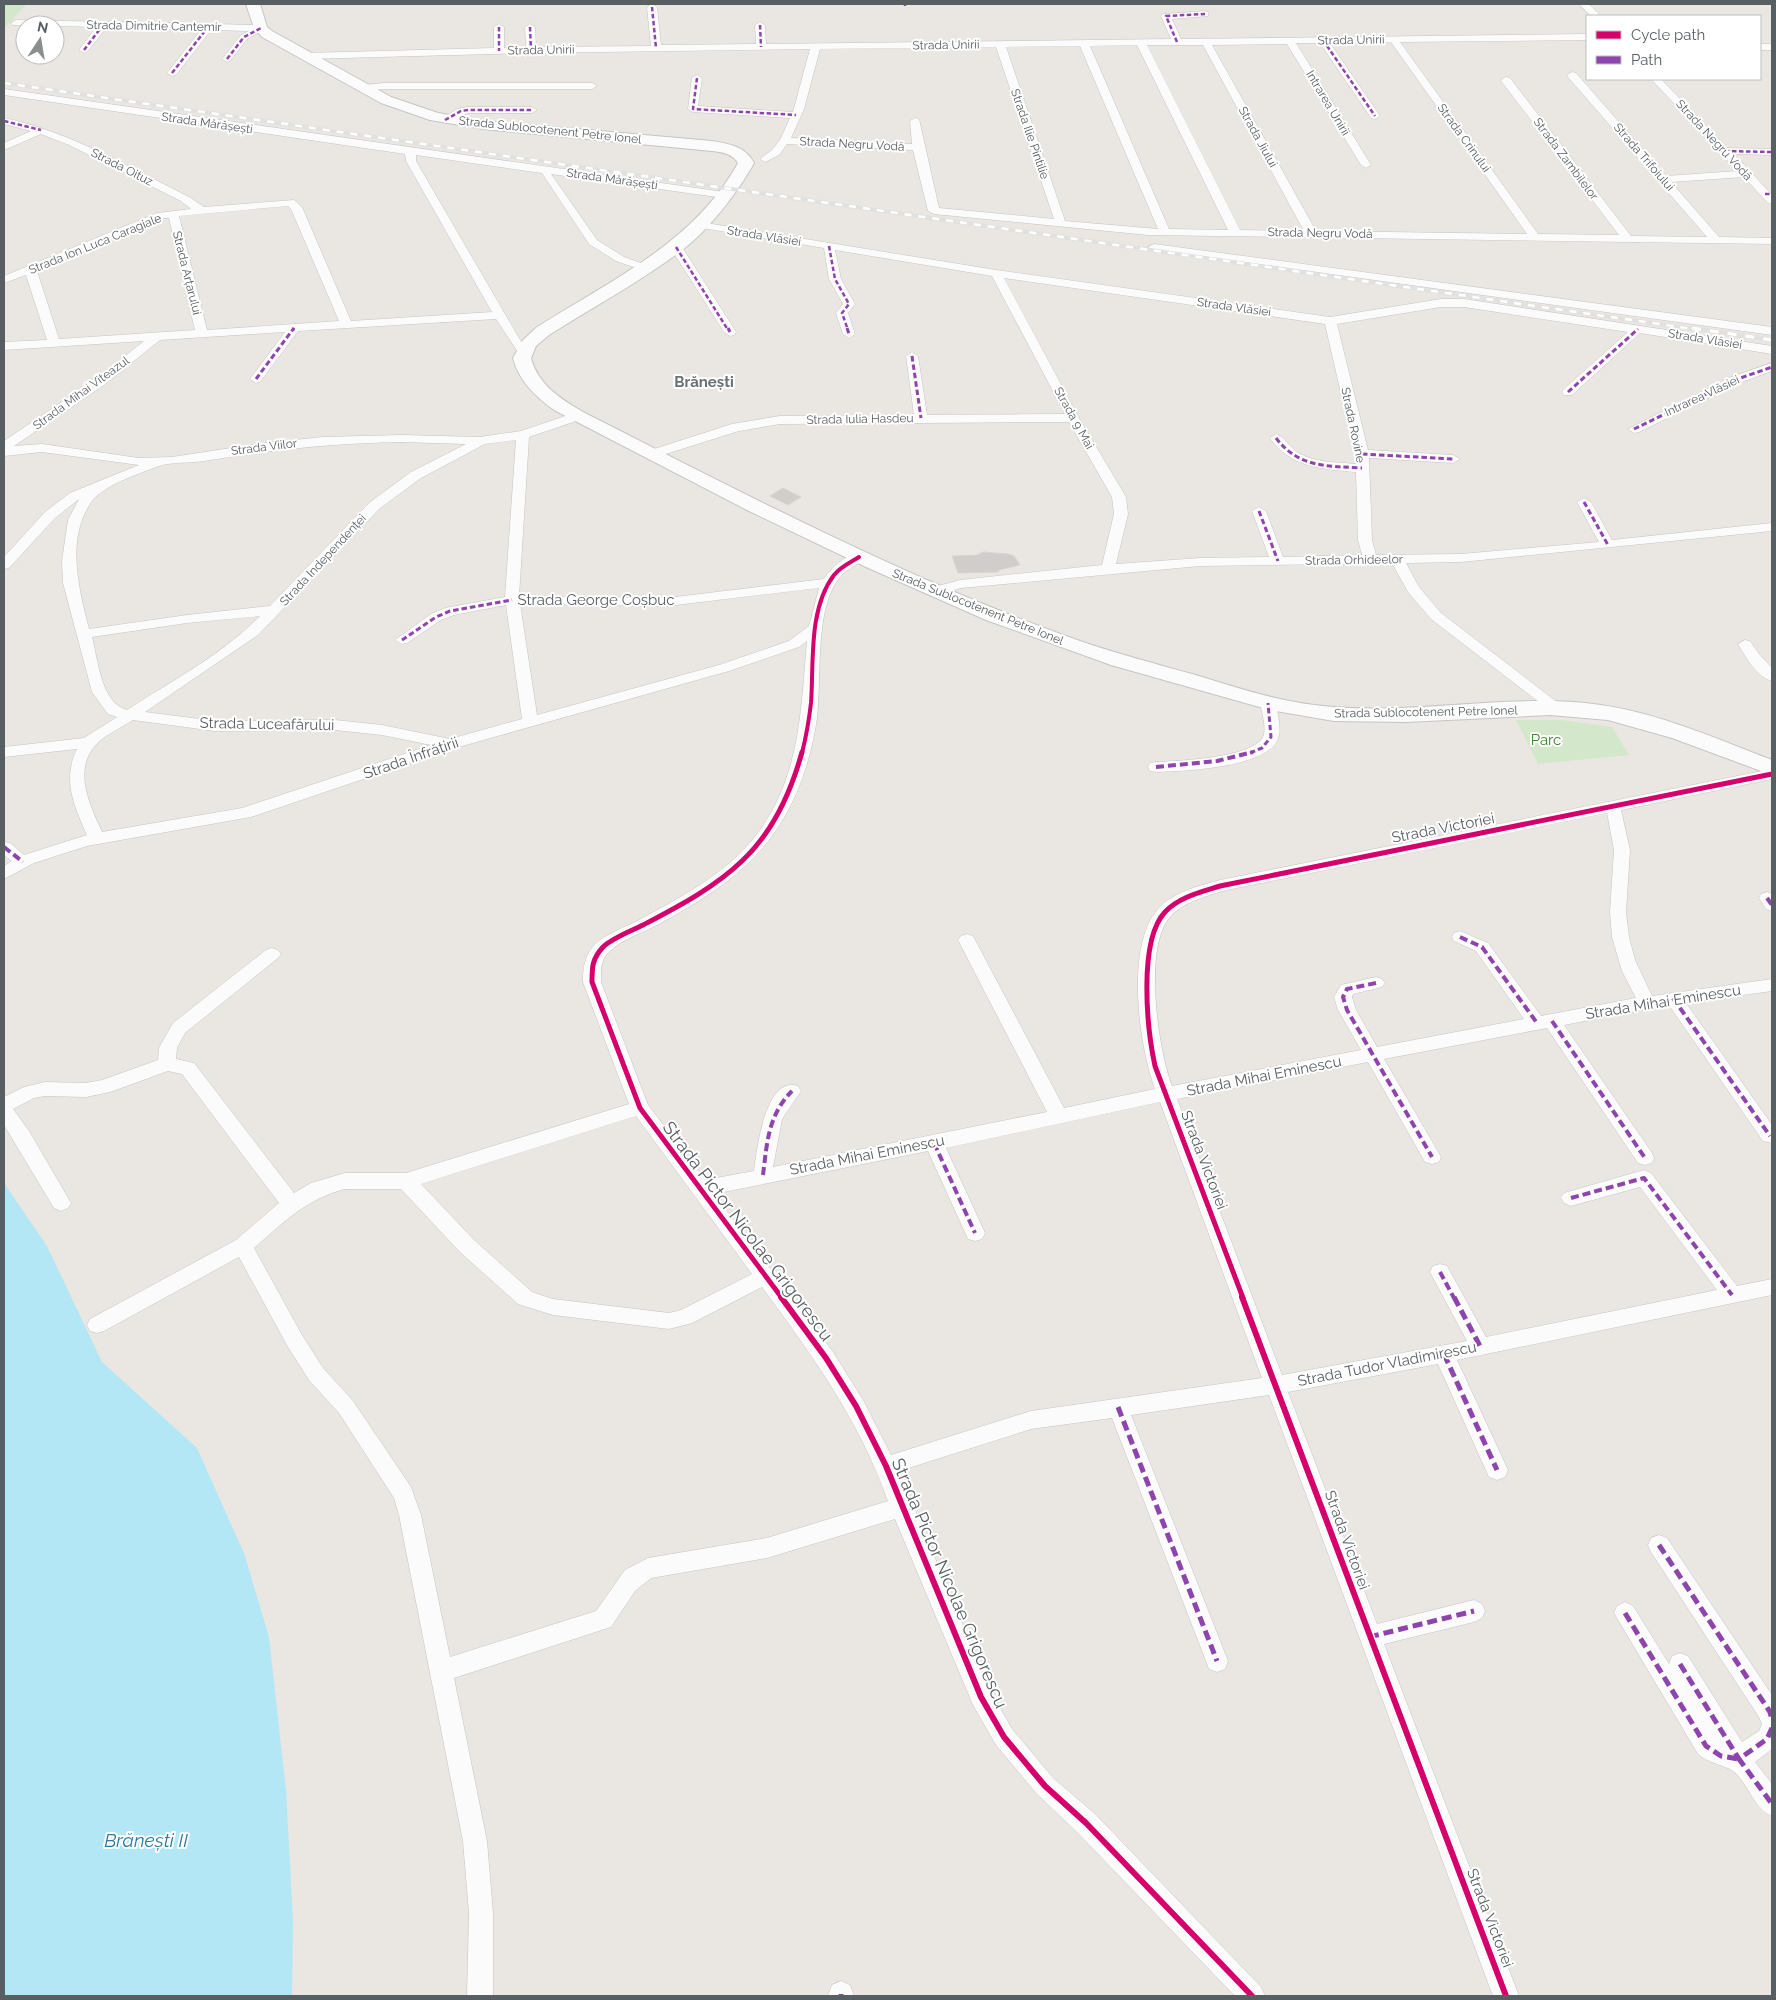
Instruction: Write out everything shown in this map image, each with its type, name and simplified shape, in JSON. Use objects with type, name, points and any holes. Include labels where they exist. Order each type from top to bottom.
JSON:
[{"type":"main road","points":[[253,4],[261,28]]},
{"type":"main road","name":"Strada Sublocotenent Petre Ionel","points":[[261,28],[267,34],[364,88],[410,110],[445,120],[705,145],[740,154]]},
{"type":"main road","points":[[524,352],[529,344],[543,331],[645,268],[676,246],[700,225],[743,170],[746,161],[740,154]]},
{"type":"main road","name":"Strada Sublocotenent Petre Ionel","points":[[524,352],[523,364],[530,377],[556,403],[577,416],[859,557],[1077,647],[1296,710],[1340,715],[1557,709],[1604,712],[1631,719],[1772,768]]},
{"type":"street","points":[[1584,4],[1595,15]]},
{"type":"street","points":[[652,7],[656,48]]},
{"type":"street","points":[[1177,42],[1166,16],[1205,14]]},
{"type":"street","name":"Strada Dimitrie Cantemir","points":[[65,24],[261,28]]},
{"type":"street","points":[[84,50],[103,25]]},
{"type":"street","points":[[760,25],[762,47]]},
{"type":"street","points":[[172,73],[208,27]]},
{"type":"street","points":[[499,27],[499,51]]},
{"type":"street","points":[[530,27],[531,50]]},
{"type":"street","points":[[228,59],[244,37],[261,28]]},
{"type":"street","name":"Strada Unirii","points":[[305,56],[656,48],[1586,37]]},
{"type":"street","points":[[1324,40],[1375,116]]},
{"type":"street","name":"Strada Crinului","points":[[1394,40],[1534,236]]},
{"type":"street","name":"Intrarea Unirii","points":[[1290,41],[1366,165]]},
{"type":"street","name":"Strada Jiului","points":[[1206,42],[1311,233]]},
{"type":"street","points":[[1141,43],[1235,232]]},
{"type":"street","name":"Strada Ilie Pintilie","points":[[1000,44],[1061,224]]},
{"type":"street","points":[[1084,44],[1165,232]]},
{"type":"street","points":[[743,170],[758,167],[765,159],[773,155],[785,141],[796,115],[816,46]]},
{"type":"street","name":"Strada Trifoiului","points":[[1572,75],[1716,240]]},
{"type":"street","points":[[697,78],[693,109],[796,115]]},
{"type":"street","name":"Strada Zambilelor","points":[[1506,80],[1627,238]]},
{"type":"street","name":"Strada Negru Vodă","points":[[1657,80],[1746,174],[1770,196]]},
{"type":"street","points":[[364,88],[384,86],[592,86]]},
{"type":"street","name":"Strada Mărășești","points":[[4,92],[724,195]]},
{"type":"street","points":[[445,120],[461,111],[468,110],[532,110]]},
{"type":"street","name":"Strada Oituz","points":[[4,121],[41,130],[73,143],[128,169],[184,199],[200,210]]},
{"type":"street","name":"Strada Negru Vodă","points":[[915,121],[918,147],[934,211],[1165,232],[1772,240]]},
{"type":"street","points":[[4,147],[41,130]]},
{"type":"street","name":"Strada Negru Vodă","points":[[785,141],[918,147]]},
{"type":"street","points":[[410,151],[411,161],[500,315],[524,352]]},
{"type":"street","points":[[1725,152],[1772,152]]},
{"type":"street","name":"Strada Sublocotenent Petre Ionel","points":[[740,154],[765,159]]},
{"type":"street","points":[[549,170],[546,174],[593,242],[620,259],[645,268]]},
{"type":"street","points":[[1663,179],[1746,174]]},
{"type":"street","name":"Strada Ion Luca Caragiale","points":[[4,280],[162,215],[284,201],[294,204],[348,325]]},
{"type":"street","name":"Strada Arțarului","points":[[173,213],[202,333]]},
{"type":"street","name":"Strada Vlăsiei","points":[[700,225],[996,273],[1330,321],[1441,304],[1464,303],[1772,350]]},
{"type":"street","points":[[676,246],[730,332]]},
{"type":"street","points":[[829,246],[835,280],[849,304],[842,313],[849,334]]},
{"type":"street","points":[[1154,247],[1772,331]]},
{"type":"street","points":[[31,270],[54,343]]},
{"type":"street","name":"Strada 9 Mai","points":[[996,273],[1073,418],[1119,497],[1121,505],[1108,569]]},
{"type":"street","points":[[1441,304],[1449,288]]},
{"type":"street","points":[[4,346],[500,315]]},
{"type":"street","name":"Strada Rovine","points":[[1330,321],[1362,454],[1365,540],[1370,560]]},
{"type":"street","points":[[256,379],[294,328]]},
{"type":"street","points":[[1568,392],[1638,329]]},
{"type":"street","name":"Strada Mihai Viteazul","points":[[4,447],[100,382],[156,337]]},
{"type":"street","points":[[912,356],[921,418]]},
{"type":"street","name":"Intrarea Vlăsiei","points":[[1634,429],[1735,380],[1772,367]]},
{"type":"street","points":[[48,449],[40,443],[39,436],[42,427],[52,415]]},
{"type":"street","name":"Strada Independenței","points":[[4,752],[88,743],[228,651],[253,632],[388,494],[416,474],[482,441],[523,436],[577,416]]},
{"type":"street","name":"Strada Iulia Hasdeu","points":[[653,454],[737,427],[764,421],[1073,418]]},
{"type":"street","points":[[523,436],[512,600],[530,722]]},
{"type":"street","name":"Strada Viilor","points":[[4,452],[17,449],[48,449],[117,459],[159,462],[270,446],[340,439],[419,438],[482,441]]},
{"type":"street","points":[[1276,438],[1285,452],[1299,460],[1362,468]]},
{"type":"street","points":[[1362,454],[1453,459]]},
{"type":"street","points":[[4,565],[62,505],[75,496],[159,462]]},
{"type":"street","name":"Strada Luceafărului","points":[[97,487],[84,502],[75,520],[69,561],[70,583],[99,692],[113,711],[128,716],[214,726],[335,725],[382,730],[450,744]]},
{"type":"street","points":[[1584,502],[1608,545]]},
{"type":"street","points":[[1259,511],[1278,561]]},
{"type":"street","name":"Strada Orhideelor","points":[[936,590],[960,584],[1200,562],[1461,558],[1608,545],[1772,527]]},
{"type":"street","points":[[815,629],[828,583],[842,568],[859,557]]},
{"type":"street","points":[[1397,559],[1413,589],[1436,616],[1557,709]]},
{"type":"street","name":"Strada George Coșbuc","points":[[402,640],[436,617],[450,611],[512,600],[667,602],[828,583]]},
{"type":"street","points":[[85,634],[187,619],[276,610]]},
{"type":"street","name":"Strada Înfrățirii","points":[[4,873],[22,862],[97,839],[182,826],[245,813],[450,744],[724,668],[794,644],[815,629]]},
{"type":"street","name":"Strada Pictor Nicolae Grigorescu","points":[[815,629],[810,717],[799,765],[773,824],[757,846],[726,877],[604,946],[592,962],[592,982],[640,1108],[826,1358],[856,1406],[886,1466],[901,1507],[981,1697],[1004,1737],[1045,1786],[1086,1823],[1252,1996]]},
{"type":"street","points":[[1745,644],[1753,658],[1772,676]]},
{"type":"street","points":[[1156,767],[1185,765],[1257,751],[1270,739],[1272,730],[1268,702]]},
{"type":"street","points":[[88,743],[80,756],[75,780],[78,793],[97,839]]},
{"type":"street","name":"Strada Victoriei","points":[[1506,1996],[1155,1066],[1150,1040],[1148,970],[1152,941],[1160,919],[1169,908],[1188,896],[1220,886],[1772,774]]},
{"type":"street","points":[[1612,806],[1619,824],[1622,850],[1618,911],[1620,938],[1625,959],[1646,1003]]},
{"type":"street","points":[[4,847],[22,862]]},
{"type":"street","points":[[1460,937],[1482,947],[1544,1022],[1645,1158]]},
{"type":"street","points":[[967,940],[1059,1117]]},
{"type":"street","points":[[167,1064],[168,1048],[179,1028],[272,954]]},
{"type":"street","points":[[1376,983],[1347,989],[1343,997],[1347,1010],[1432,1158]]},
{"type":"street","name":"Strada Mihai Eminescu","points":[[700,1189],[763,1175],[934,1143],[1166,1094],[1374,1054],[1674,998],[1772,985]]},
{"type":"street","points":[[1674,998],[1770,1136]]},
{"type":"street","points":[[4,1105],[30,1092],[45,1089],[86,1090],[104,1087],[167,1064],[178,1064],[188,1068],[291,1204]]},
{"type":"street","points":[[763,1175],[772,1115],[780,1102],[792,1091]]},
{"type":"street","points":[[97,1325],[243,1246],[291,1204],[318,1188],[345,1181],[406,1181],[640,1108]]},
{"type":"street","points":[[4,1111],[22,1136],[61,1203]]},
{"type":"street","points":[[934,1143],[974,1233]]},
{"type":"street","points":[[1571,1198],[1644,1178],[1732,1295]]},
{"type":"street","points":[[406,1181],[467,1246],[512,1288],[540,1304],[669,1321],[685,1317],[764,1276]]},
{"type":"street","points":[[243,1246],[295,1341],[316,1374],[346,1407],[402,1494],[410,1515],[475,1841],[481,1913],[480,1996]]},
{"type":"street","points":[[1440,1272],[1480,1346]]},
{"type":"street","name":"Strada Tudor Vladimirescu","points":[[886,1466],[1031,1420],[1276,1385],[1444,1354],[1772,1287]]},
{"type":"street","points":[[1444,1354],[1497,1470]]},
{"type":"street","points":[[1118,1407],[1217,1661]]},
{"type":"street","points":[[442,1671],[602,1619],[613,1608],[629,1580],[637,1572],[648,1568],[766,1548],[901,1507]]},
{"type":"street","points":[[1659,1545],[1715,1626],[1770,1712],[1772,1720]]},
{"type":"street","points":[[1369,1636],[1474,1611]]},
{"type":"street","points":[[1625,1613],[1706,1746],[1726,1758],[1739,1759],[1767,1739],[1772,1728]]},
{"type":"street","points":[[1680,1664],[1739,1759],[1772,1804]]},
{"type":"green space","points":[[4,4],[27,4],[15,15],[4,28]]},
{"type":"green space","name":"Parc","points":[[1516,720],[1562,720],[1612,727],[1629,755],[1538,764]]},
{"type":"water","name":"Brănești II","points":[[4,1183],[47,1246],[102,1362],[197,1448],[244,1553],[269,1637],[286,1791],[293,1920],[292,1996],[4,1996]]},
{"type":"building","points":[[783,488],[801,497],[788,505],[770,496]]},
{"type":"building","points":[[983,552],[1014,556],[1020,565],[999,570],[998,572],[958,573],[952,556],[977,555]]},
{"type":"railway","points":[[4,83],[1700,330]]},
{"type":"railway","points":[[1692,328],[1772,340]]},
{"type":"marked path","points":[[652,7],[656,48]]},
{"type":"marked path","points":[[1177,42],[1166,16],[1205,14]]},
{"type":"marked path","points":[[84,50],[103,25]]},
{"type":"marked path","points":[[760,25],[761,47]]},
{"type":"marked path","points":[[172,73],[208,27]]},
{"type":"marked path","points":[[499,27],[499,51]]},
{"type":"marked path","points":[[530,27],[531,50]]},
{"type":"marked path","points":[[227,59],[244,37],[261,28]]},
{"type":"marked path","points":[[1323,40],[1375,116]]},
{"type":"marked path","points":[[697,78],[693,109],[796,115]]},
{"type":"marked path","points":[[445,120],[461,111],[468,110],[532,110]]},
{"type":"marked path","points":[[4,121],[41,130]]},
{"type":"marked path","points":[[1725,151],[1772,152]]},
{"type":"marked path","points":[[1765,194],[1772,194]]},
{"type":"marked path","points":[[829,246],[835,279],[849,304],[842,313],[849,334]]},
{"type":"marked path","points":[[676,247],[730,332]]},
{"type":"marked path","points":[[256,379],[294,328]]},
{"type":"marked path","points":[[1568,392],[1638,329]]},
{"type":"marked path","points":[[912,356],[921,418]]},
{"type":"marked path","points":[[1634,429],[1735,380],[1772,367]]},
{"type":"marked path","points":[[1276,438],[1293,455],[1314,464],[1362,468]]},
{"type":"marked path","points":[[1362,454],[1453,459]]},
{"type":"marked path","points":[[1584,502],[1608,545]]},
{"type":"marked path","points":[[1259,511],[1278,561]]},
{"type":"marked path","points":[[402,640],[436,617],[450,611],[512,600]]},
{"type":"marked path","points":[[1156,767],[1234,758],[1262,748],[1269,741],[1272,732],[1268,703]]},
{"type":"marked path","points":[[4,847],[23,862]]},
{"type":"marked path","points":[[1767,898],[1772,905]]},
{"type":"marked path","points":[[1460,937],[1482,947],[1537,1023]]},
{"type":"marked path","points":[[1376,983],[1347,989],[1343,997],[1347,1010],[1432,1157]]},
{"type":"marked path","points":[[1673,998],[1770,1136]]},
{"type":"marked path","points":[[1552,1021],[1645,1158]]},
{"type":"marked path","points":[[763,1175],[767,1140],[772,1119],[783,1100],[792,1091]]},
{"type":"marked path","points":[[934,1143],[975,1233]]},
{"type":"marked path","points":[[1571,1198],[1644,1178],[1732,1295]]},
{"type":"marked path","points":[[1440,1272],[1480,1346]]},
{"type":"marked path","points":[[1444,1354],[1497,1470]]},
{"type":"marked path","points":[[1118,1407],[1217,1661]]},
{"type":"marked path","points":[[1659,1545],[1770,1712],[1772,1720]]},
{"type":"marked path","points":[[1369,1637],[1474,1611]]},
{"type":"marked path","points":[[1625,1613],[1706,1746],[1721,1756],[1739,1759]]},
{"type":"marked path","points":[[1680,1664],[1739,1759]]},
{"type":"marked path","points":[[1772,1728],[1767,1739],[1739,1759],[1772,1804]]},
{"type":"cycle path","points":[[859,557],[834,575],[826,588],[820,605],[814,644],[811,703],[806,736],[797,770],[776,818],[756,847],[725,876],[685,902],[604,946],[592,962],[592,982],[640,1108],[826,1358],[856,1406],[886,1466],[901,1507],[981,1697],[1004,1737],[1045,1786],[1086,1823],[1252,1996]]},
{"type":"cycle path","points":[[1506,1996],[1155,1066],[1149,1033],[1147,991],[1150,950],[1154,932],[1165,911],[1179,901],[1220,886],[1772,774]]},
{"type":"district","name":"Brănești","points":[[704,382]]}]
